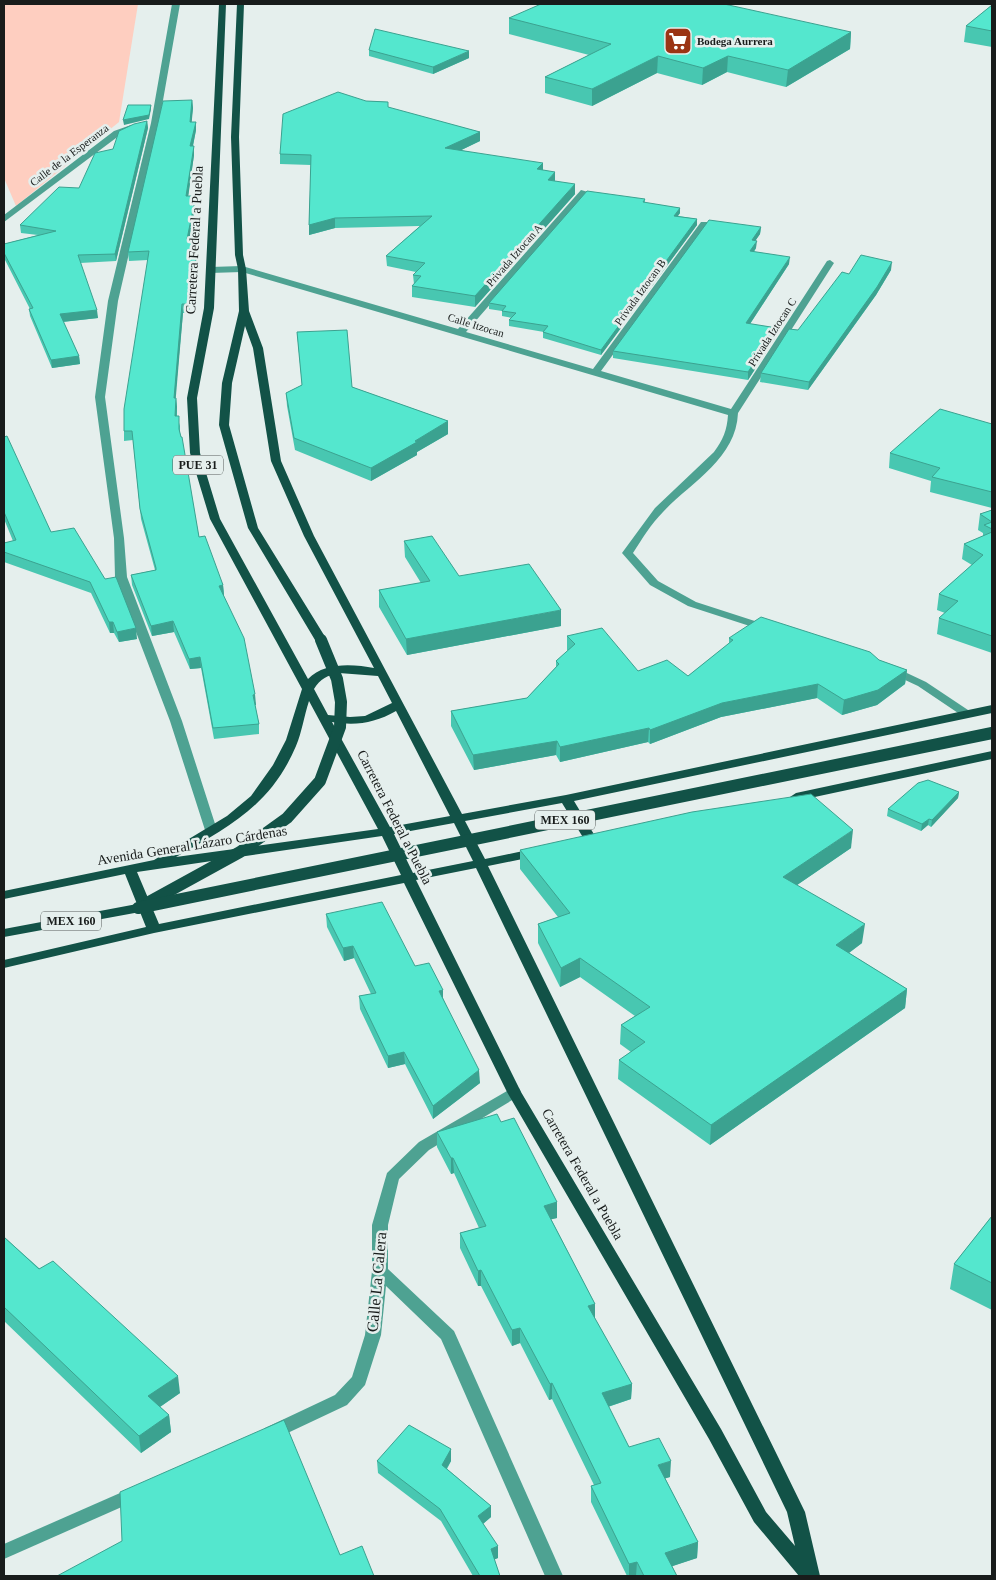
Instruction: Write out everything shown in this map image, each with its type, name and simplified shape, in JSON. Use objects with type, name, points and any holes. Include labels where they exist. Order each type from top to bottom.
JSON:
[{"type":"main road","name":"Carretera Federal a Puebla","points":[[222,4],[209,308],[192,398],[195,453],[215,519],[307,691],[386,832],[514,1092],[715,1434],[760,1517],[810,1576]]},
{"type":"main road","name":"Carretera Federal a Puebla","points":[[240,4],[235,137],[239,255],[242,269],[244,312],[258,348],[276,462],[309,536],[399,704],[480,862],[796,1512],[810,1576]]},
{"type":"main road","points":[[138,908],[240,852],[287,818],[320,781],[340,727],[341,710],[337,679],[321,640],[253,528],[224,425],[227,383],[244,312]]},
{"type":"main road","points":[[155,864],[241,811],[275,773],[290,746],[307,691],[315,679],[325,673],[360,668],[382,673]]},
{"type":"main road","points":[[322,716],[351,722],[370,720],[399,704]]},
{"type":"main road","name":"MEX 160","points":[[386,832],[566,799],[992,709]]},
{"type":"main road","name":"MEX 160","points":[[4,933],[138,908],[992,733]]},
{"type":"main road","points":[[787,799],[992,755]]},
{"type":"main road","points":[[566,799],[592,841]]},
{"type":"main road","name":"Avenida General Lázaro Cárdenas","points":[[4,895],[155,864],[386,832]]},
{"type":"main road","points":[[4,964],[154,929],[554,848]]},
{"type":"main road","points":[[130,870],[154,929]]},
{"type":"street","points":[[176,4],[147,124],[113,302],[100,397],[118,529],[121,577],[176,721],[211,830]]},
{"type":"street","name":"Calle de la Esperanza","points":[[4,218],[117,133],[147,124]]},
{"type":"street","name":"Privada Iztocan A","points":[[461,332],[584,192]]},
{"type":"street","name":"Privada Iztocan B","points":[[595,373],[704,224]]},
{"type":"street","name":"Privada Iztocan C","points":[[782,633],[692,604],[654,583],[627,553],[659,509],[713,460],[734,424],[733,413],[830,263]]},
{"type":"street","name":"Calle Itzocan","points":[[210,270],[242,269],[733,413]]},
{"type":"street","points":[[882,665],[922,684],[968,714]]},
{"type":"street","name":"Calle La Calera","points":[[259,1438],[341,1400],[359,1380],[373,1335],[380,1271],[380,1225],[392,1177],[424,1146],[514,1092]]},
{"type":"street","points":[[380,1271],[448,1335],[554,1576]]},
{"type":"street","points":[[4,1552],[154,1485]]},
{"type":"shaded area","points":[[4,4],[138,4],[119,122],[16,206],[4,178]]},
{"type":"building","name":"Bodega Aurrera","points":[[541,4],[724,4],[851,32],[788,70],[728,56],[703,68],[658,56],[592,89],[545,77],[611,44],[509,18]]},
{"type":"building","points":[[992,5],[992,31],[966,26]]},
{"type":"building","points":[[375,29],[469,51],[433,67],[369,50]]},
{"type":"building","points":[[338,92],[366,101],[388,102],[388,107],[480,132],[445,148],[543,163],[537,169],[555,172],[548,180],[575,184],[475,296],[412,286],[421,276],[413,275],[425,263],[386,256],[432,216],[335,218],[309,225],[311,155],[280,154],[283,114]]},
{"type":"building","points":[[192,100],[190,122],[196,122],[190,146],[194,146],[186,196],[194,196],[191,205],[194,205],[187,239],[198,239],[195,266],[192,266],[188,304],[182,304],[174,398],[176,398],[175,416],[179,416],[179,429],[199,537],[205,536],[223,585],[219,586],[244,638],[259,724],[213,728],[200,657],[189,659],[173,621],[151,626],[131,575],[156,570],[156,568],[140,509],[132,431],[124,431],[124,409],[149,251],[128,252],[163,101]]},
{"type":"building","points":[[128,105],[151,105],[149,115],[123,120]]},
{"type":"building","points":[[147,121],[115,254],[78,255],[97,310],[60,314],[79,356],[51,360],[29,309],[33,308],[4,253],[4,244],[56,231],[20,225],[59,187],[79,188],[95,153],[113,149],[119,131],[134,124]]},
{"type":"building","points":[[587,191],[645,199],[643,202],[680,208],[674,216],[697,219],[601,350],[543,332],[548,326],[509,320],[516,313],[502,311],[506,306],[489,303]]},
{"type":"building","points":[[709,220],[761,227],[752,240],[757,241],[750,251],[790,257],[746,323],[777,328],[748,372],[613,351]]},
{"type":"building","points":[[861,255],[892,262],[877,287],[809,382],[761,373],[789,329],[798,330],[842,272],[849,274]]},
{"type":"building","points":[[347,330],[352,387],[448,421],[415,441],[417,442],[371,468],[294,438],[286,393],[302,385],[297,332]]},
{"type":"building","points":[[940,409],[992,424],[992,492],[932,477],[940,468],[890,453]]},
{"type":"building","points":[[7,436],[51,532],[74,528],[105,579],[116,577],[136,628],[117,632],[113,622],[109,622],[90,582],[4,552],[4,543],[16,540],[4,512],[4,437]]},
{"type":"building","points":[[992,510],[992,522],[980,514]]},
{"type":"building","points":[[992,522],[992,529],[984,525]]},
{"type":"building","points":[[992,532],[992,636],[939,618],[958,601],[939,594],[983,555],[964,544]]},
{"type":"building","points":[[432,536],[459,576],[529,564],[561,610],[406,639],[379,590],[430,581],[404,541]]},
{"type":"building","points":[[761,617],[870,652],[879,660],[907,670],[878,690],[844,700],[818,684],[722,703],[650,730],[649,728],[560,747],[557,741],[473,755],[451,711],[527,698],[559,664],[556,661],[575,644],[567,636],[602,628],[638,671],[667,660],[688,676],[733,640],[729,638]]},
{"type":"building","points":[[928,780],[959,792],[932,820],[929,819],[922,824],[888,809],[918,783]]},
{"type":"building","points":[[811,794],[853,830],[783,877],[865,924],[836,945],[907,989],[711,1125],[619,1060],[645,1042],[621,1025],[650,1007],[580,958],[561,968],[538,924],[570,913],[520,850],[692,812]]},
{"type":"building","points":[[382,902],[415,966],[429,963],[443,990],[439,991],[479,1070],[433,1106],[404,1052],[388,1056],[359,996],[376,993],[353,946],[343,948],[326,914]]},
{"type":"building","points":[[497,1114],[501,1122],[514,1118],[557,1202],[544,1206],[595,1304],[588,1306],[632,1384],[602,1393],[629,1447],[659,1438],[671,1461],[658,1465],[698,1542],[665,1553],[677,1576],[644,1576],[637,1562],[629,1564],[591,1486],[601,1483],[552,1383],[550,1384],[520,1328],[512,1330],[481,1270],[478,1271],[460,1233],[486,1226],[453,1158],[451,1158],[437,1132]]},
{"type":"building","points":[[992,1216],[992,1283],[954,1264]]},
{"type":"building","points":[[4,1237],[39,1269],[53,1261],[178,1376],[148,1396],[169,1415],[139,1436],[4,1307]]},
{"type":"building","points":[[284,1420],[340,1555],[362,1546],[374,1576],[57,1576],[122,1541],[120,1492]]},
{"type":"building","points":[[409,1425],[451,1449],[442,1465],[491,1506],[478,1516],[498,1546],[491,1549],[500,1576],[480,1576],[440,1509],[377,1461]]},
{"type":"place","name":"Bodega Aurrera","points":[[678,41]]}]
